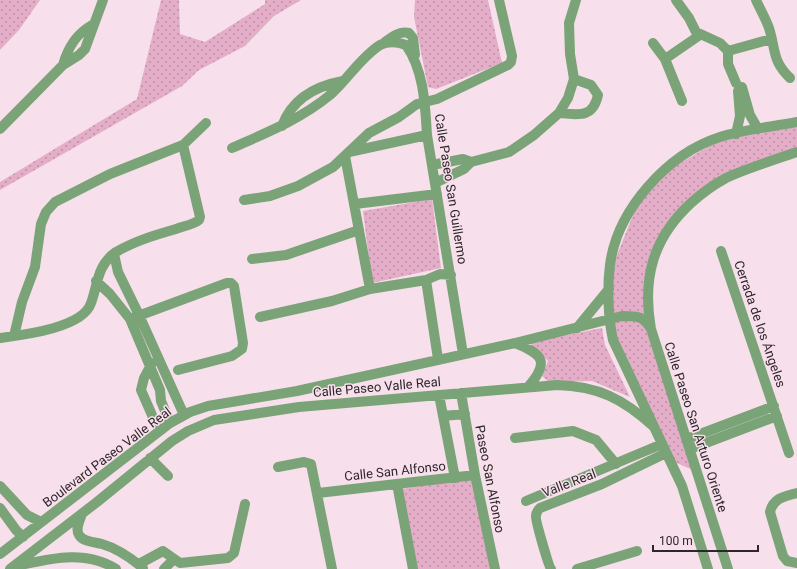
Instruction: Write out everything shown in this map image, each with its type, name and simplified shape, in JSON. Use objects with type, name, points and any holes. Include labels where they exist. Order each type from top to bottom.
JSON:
[{"type":"street","points":[[0,129],[63,65],[79,55],[84,49],[92,25],[103,0]]},
{"type":"street","points":[[232,148],[301,116],[329,96],[368,55],[398,33],[410,33],[413,38],[425,102],[445,96],[508,65],[511,62],[512,56],[499,0]]},
{"type":"street","points":[[435,183],[464,169],[471,162],[509,152],[534,135],[559,113],[568,98],[574,79],[570,54],[569,23],[576,0]]},
{"type":"street","points":[[676,0],[689,18],[696,32],[720,43],[728,51],[728,64],[740,91],[745,115],[758,129]]},
{"type":"street","points":[[756,0],[769,27],[780,68],[790,78]]},
{"type":"street","points":[[665,59],[700,35]]},
{"type":"street","points":[[728,51],[771,39]]},
{"type":"street","points":[[382,44],[396,42],[406,44],[416,59]]},
{"type":"street","points":[[653,43],[665,59],[682,101]]},
{"type":"street","points":[[559,113],[579,115],[588,112],[596,105],[598,95],[591,85],[574,79]]},
{"type":"street","points":[[282,126],[288,111],[310,92],[320,86],[343,81]]},
{"type":"street","name":"Calle Paseo San Guillermo","points":[[244,200],[270,196],[298,186],[333,167],[369,133],[404,114],[417,104],[425,102],[427,135],[463,354]]},
{"type":"street","points":[[736,134],[745,115]]},
{"type":"street","points":[[708,569],[686,499],[613,340],[609,321],[610,264],[618,234],[635,204],[648,186],[663,170],[695,148],[720,137],[797,122]]},
{"type":"street","points":[[14,336],[22,302],[34,266],[42,224],[46,212],[55,202],[110,174],[183,145],[206,123]]},
{"type":"street","points":[[370,289],[349,176],[347,154],[427,135]]},
{"type":"street","points":[[91,304],[96,281],[101,269],[114,254],[132,243],[199,220],[200,217],[183,145]]},
{"type":"street","name":"Calle Paseo San Arturo Oriente","points":[[728,569],[651,329],[648,290],[654,256],[665,233],[680,214],[701,194],[725,179],[797,152]]},
{"type":"street","points":[[432,165],[463,159],[471,162]]},
{"type":"street","points":[[333,167],[349,176]]},
{"type":"street","points":[[355,204],[437,194]]},
{"type":"street","points":[[252,259],[286,255],[359,230]]},
{"type":"street","name":"Cerrada de los Ángeles","points":[[689,444],[776,411],[721,251]]},
{"type":"street","points":[[114,254],[118,272],[135,317],[150,366],[160,390],[161,401],[170,423]]},
{"type":"street","points":[[101,269],[109,268],[118,272]]},
{"type":"street","points":[[260,317],[332,301],[370,289],[426,280],[440,274],[451,275]]},
{"type":"street","points":[[426,280],[438,359]]},
{"type":"street","points":[[96,281],[135,317],[157,355],[184,416]]},
{"type":"street","points":[[135,317],[227,284],[231,283],[234,286],[243,343],[242,349],[232,356],[178,370]]},
{"type":"street","points":[[577,328],[610,289]]},
{"type":"street","points":[[0,338],[42,331],[75,320],[85,313],[91,304],[102,296],[110,294]]},
{"type":"street","name":"Calle Paseo Valle Real","points":[[258,397],[297,391],[515,343],[609,321],[622,316],[635,316],[645,320],[651,329]]},
{"type":"street","points":[[515,343],[533,350],[539,357],[542,366],[539,375],[528,387]]},
{"type":"street","points":[[157,355],[150,366],[141,390],[160,431]]},
{"type":"street","name":"Calle Paseo Valle Real","points":[[227,417],[299,407],[528,387],[571,385],[594,388],[608,393],[626,404],[653,426]]},
{"type":"street","points":[[297,391],[299,407]]},
{"type":"street","name":"Paseo San Alfonso","points":[[461,393],[475,475],[495,569]]},
{"type":"street","points":[[439,395],[455,478]]},
{"type":"street","points":[[258,397],[261,412]]},
{"type":"street","name":"Boulevard Paseo Valle Real","points":[[0,554],[170,423],[203,407],[258,397]]},
{"type":"street","points":[[225,402],[228,409],[227,417]]},
{"type":"street","points":[[776,411],[789,453]]},
{"type":"street","points":[[443,416],[465,414]]},
{"type":"street","name":"Boulevard Paseo Valle Real","points":[[11,568],[82,514],[150,458],[188,431],[200,424],[227,417]]},
{"type":"street","points":[[515,438],[573,431],[596,440],[616,464]]},
{"type":"street","points":[[526,501],[616,464],[664,449]]},
{"type":"street","name":"Valle Real","points":[[551,569],[547,561],[544,544],[535,515],[540,508],[602,484],[664,449]]},
{"type":"street","points":[[150,458],[168,476]]},
{"type":"street","points":[[278,467],[309,462],[312,467],[332,569]]},
{"type":"street","name":"Calle San Alfonso","points":[[318,493],[475,475]]},
{"type":"street","points":[[398,484],[413,569]]},
{"type":"street","points":[[0,486],[30,518],[41,522]]},
{"type":"street","points":[[85,488],[95,493],[97,502]]},
{"type":"street","points":[[686,499],[703,493]]},
{"type":"street","points":[[797,493],[775,500],[771,505],[770,512],[784,556],[787,561],[797,563]]},
{"type":"street","points":[[82,514],[77,528],[79,535],[84,540],[103,544],[124,554],[141,567],[163,551],[173,560],[180,563],[228,558],[234,553],[245,504]]},
{"type":"street","points":[[0,508],[23,536]]},
{"type":"street","points":[[10,521],[23,511]]},
{"type":"street","points":[[577,569],[637,551]]},
{"type":"street","points":[[11,568],[67,557],[99,561],[116,569]]},
{"type":"street","points":[[164,569],[173,560]]},
{"type":"shaded area","points":[[0,0],[40,0],[19,30],[0,50]]},
{"type":"shaded area","points":[[161,0],[179,0],[180,34],[205,42],[265,4],[265,0],[301,0],[274,16],[245,46],[199,70],[182,86],[0,190],[0,182],[137,99]]},
{"type":"shaded area","points":[[415,0],[488,0],[502,63],[436,89],[428,87],[414,17]]},
{"type":"shaded area","points":[[797,125],[797,151],[700,192],[654,248],[644,324],[695,471],[670,460],[615,337],[611,314],[613,265],[637,205],[666,171],[720,140]]},
{"type":"shaded area","points":[[432,199],[441,268],[372,283],[363,211]]},
{"type":"shaded area","points":[[602,328],[605,345],[630,397],[592,381],[549,382],[542,376],[548,361],[529,342]]},
{"type":"shaded area","points":[[473,478],[490,569],[416,569],[401,489]]}]
